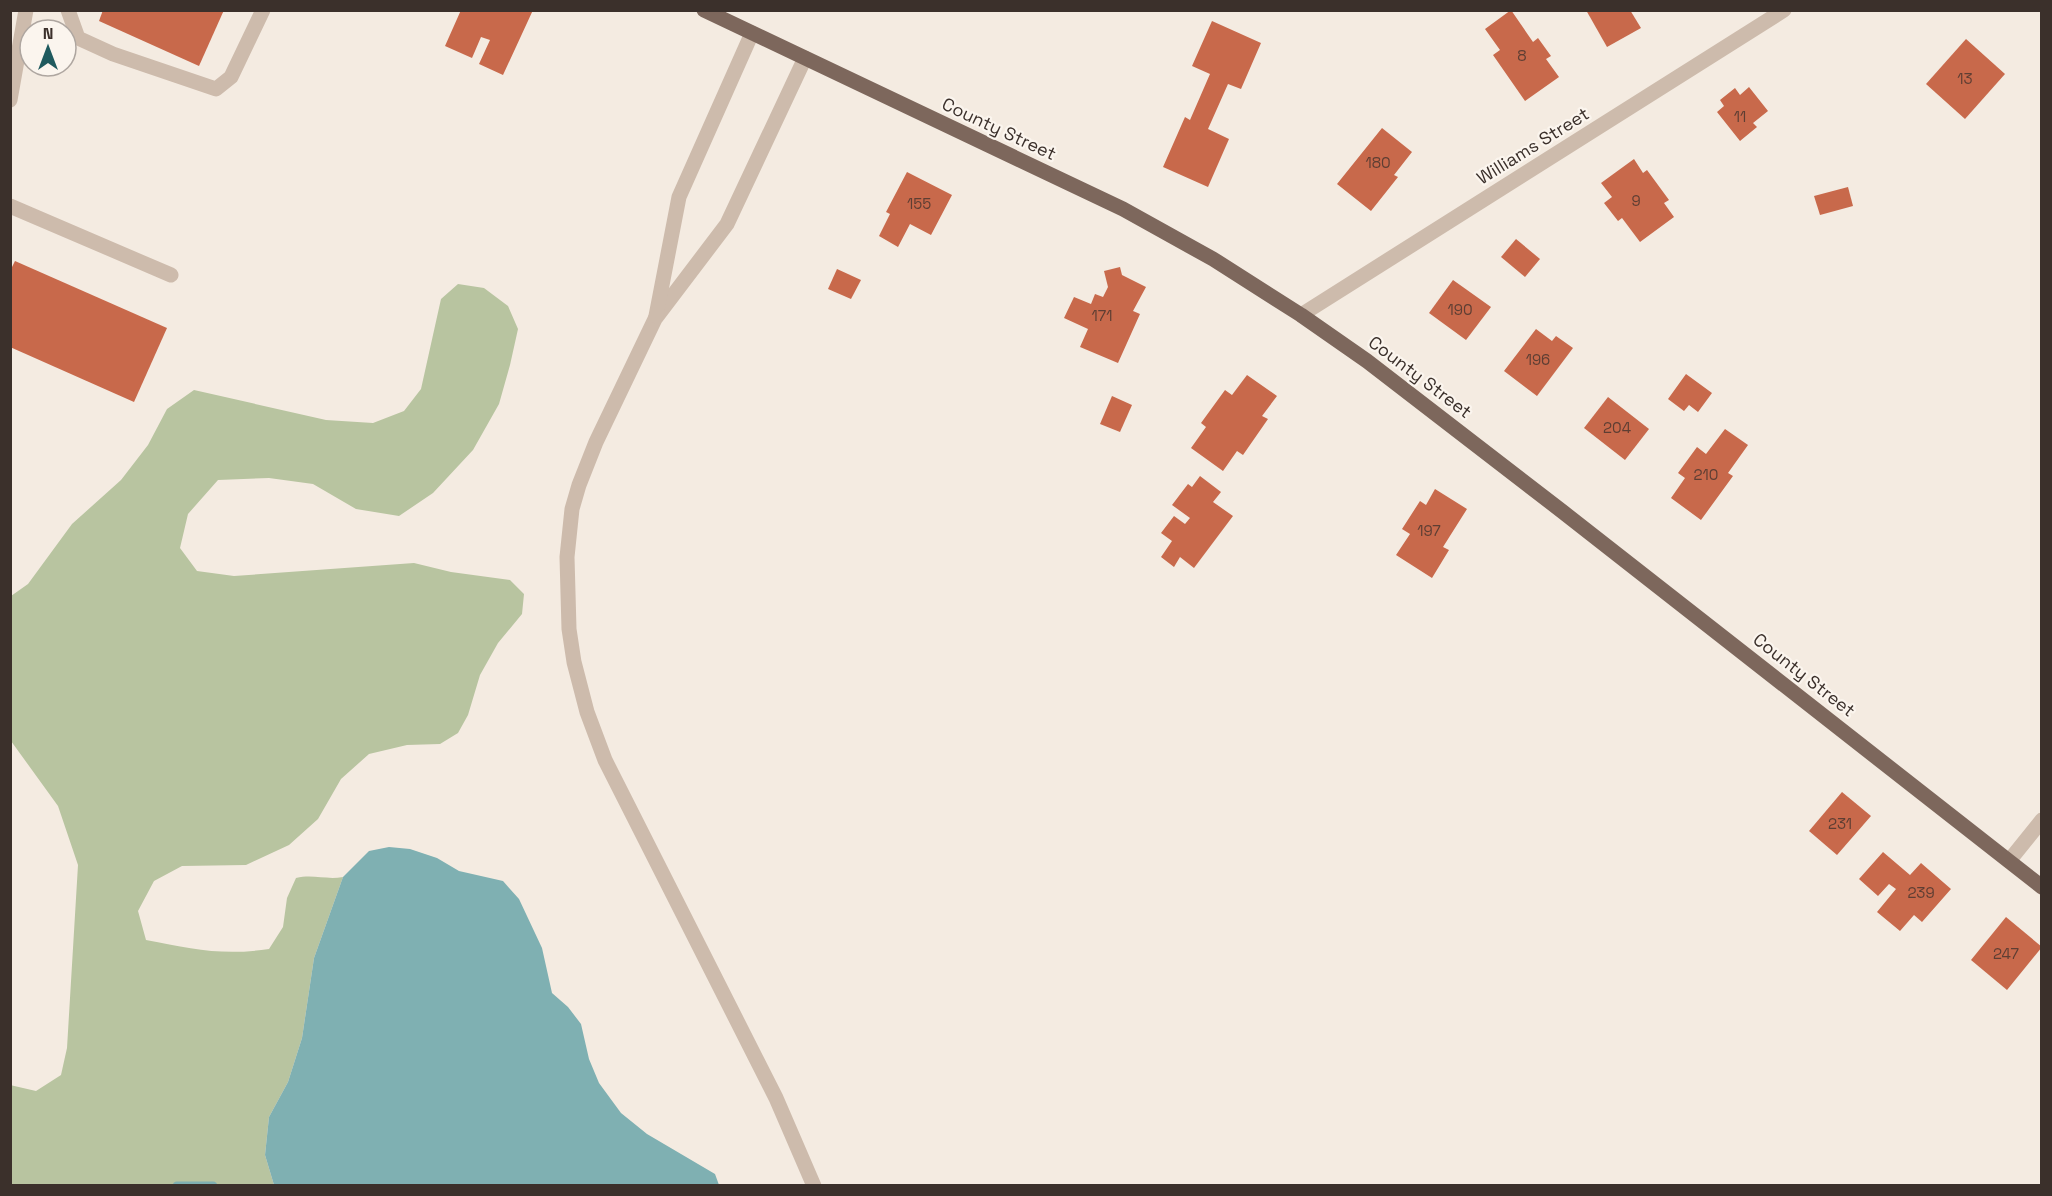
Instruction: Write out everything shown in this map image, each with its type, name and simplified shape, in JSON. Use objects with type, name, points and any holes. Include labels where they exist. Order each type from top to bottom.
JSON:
[{"type":"main road","name":"County Street","points":[[704,10],[1133,214],[1213,258],[1301,315],[1367,361],[1537,492],[2042,887]]},
{"type":"street","points":[[10,100],[15,57],[26,10]]},
{"type":"street","points":[[68,10],[78,38],[113,54],[216,89],[231,76],[263,10]]},
{"type":"street","name":"Williams Street","points":[[1301,315],[1784,10]]},
{"type":"street","points":[[656,319],[679,197],[752,33]]},
{"type":"street","points":[[805,58],[728,224],[656,319],[596,442],[572,509],[567,557],[567,606],[574,662],[587,712],[605,760],[776,1098],[814,1185]]},
{"type":"street","points":[[10,206],[171,275]]},
{"type":"street","points":[[2009,861],[2042,820]]},
{"type":"green space","points":[[458,284],[484,288],[508,306],[518,329],[499,404],[473,450],[433,493],[399,516],[356,509],[313,484],[269,478],[218,480],[188,514],[180,548],[197,571],[234,576],[414,563],[451,572],[510,580],[524,594],[522,614],[498,643],[480,675],[468,715],[458,733],[440,744],[407,745],[369,754],[341,779],[318,819],[289,845],[246,865],[182,866],[154,881],[138,911],[146,940],[222,952],[269,949],[283,927],[287,898],[296,878],[343,877],[314,958],[302,1038],[288,1082],[269,1117],[265,1155],[274,1185],[11,1185],[10,1085],[36,1091],[61,1075],[67,1048],[78,865],[58,806],[11,741],[11,596],[28,584],[72,524],[121,480],[148,445],[167,409],[194,390],[326,420],[373,423],[404,411],[421,389],[441,299]]},
{"type":"water","points":[[389,847],[410,849],[437,858],[459,871],[503,881],[519,899],[542,948],[552,993],[568,1007],[581,1024],[589,1059],[599,1083],[621,1113],[647,1134],[715,1174],[719,1185],[274,1185],[265,1155],[269,1117],[288,1082],[302,1038],[314,958],[343,877],[369,851]]},
{"type":"building","points":[[103,10],[224,10],[199,66],[99,21]]},
{"type":"building","points":[[461,10],[533,10],[503,75],[479,64],[490,40],[481,37],[472,58],[445,46]]},
{"type":"building","points":[[1511,10],[1533,42],[1538,38],[1551,56],[1546,59],[1559,77],[1525,101],[1493,55],[1500,50],[1485,29]]},
{"type":"building","points":[[1586,10],[1630,10],[1641,28],[1607,47]]},
{"type":"building","points":[[1212,21],[1261,43],[1241,89],[1228,84],[1208,129],[1229,139],[1208,187],[1163,167],[1185,117],[1190,120],[1210,74],[1192,66]]},
{"type":"building","points":[[1966,39],[2005,74],[1965,119],[1926,84]]},
{"type":"building","points":[[1749,87],[1768,111],[1753,123],[1757,127],[1740,141],[1717,112],[1724,106],[1720,100],[1735,88],[1740,95]]},
{"type":"building","points":[[1382,128],[1412,152],[1394,175],[1398,177],[1371,211],[1337,184]]},
{"type":"building","points":[[1634,159],[1643,173],[1647,170],[1669,200],[1664,203],[1674,217],[1640,242],[1622,218],[1618,221],[1604,203],[1612,197],[1601,183]]},
{"type":"building","points":[[907,172],[952,195],[931,235],[910,224],[898,247],[879,236],[890,214],[886,212]]},
{"type":"building","points":[[1848,187],[1853,206],[1820,215],[1814,196]]},
{"type":"building","points":[[1516,239],[1540,259],[1525,277],[1501,257]]},
{"type":"building","points":[[15,261],[167,328],[134,402],[10,347],[10,271]]},
{"type":"building","points":[[1120,267],[1122,275],[1146,287],[1133,311],[1140,314],[1118,363],[1080,347],[1088,329],[1064,318],[1074,297],[1091,304],[1095,294],[1103,297],[1108,287],[1104,271]]},
{"type":"building","points":[[837,269],[861,280],[851,299],[828,289]]},
{"type":"building","points":[[1453,280],[1491,307],[1466,340],[1429,313]]},
{"type":"building","points":[[1536,329],[1552,341],[1556,336],[1573,348],[1537,396],[1504,371]]},
{"type":"building","points":[[1686,374],[1712,393],[1698,412],[1689,405],[1684,411],[1668,399]]},
{"type":"building","points":[[1247,375],[1277,396],[1262,416],[1268,419],[1243,455],[1237,451],[1223,471],[1191,448],[1206,427],[1201,423],[1225,390],[1232,395]]},
{"type":"building","points":[[1112,396],[1132,405],[1120,432],[1100,424]]},
{"type":"building","points":[[1608,397],[1649,429],[1625,460],[1584,428]]},
{"type":"building","points":[[1725,429],[1748,445],[1728,473],[1733,476],[1701,520],[1671,498],[1685,478],[1678,473],[1697,447],[1706,454]]},
{"type":"building","points":[[1200,476],[1221,492],[1213,502],[1233,516],[1194,568],[1180,557],[1174,567],[1161,557],[1172,541],[1161,533],[1174,516],[1185,524],[1190,518],[1172,505],[1188,484],[1192,487]]},
{"type":"building","points":[[1435,489],[1467,509],[1443,547],[1449,550],[1432,578],[1396,555],[1410,534],[1402,529],[1420,501],[1426,505]]},
{"type":"building","points":[[1842,792],[1871,816],[1837,855],[1809,831]]},
{"type":"building","points":[[1883,852],[1910,875],[1921,863],[1951,889],[1922,922],[1914,915],[1900,931],[1877,912],[1896,889],[1889,884],[1878,896],[1859,879]]},
{"type":"building","points":[[2006,917],[2042,947],[2007,990],[1971,960]]},
{"type":"waterway","points":[[177,1186],[213,1186]]}]
